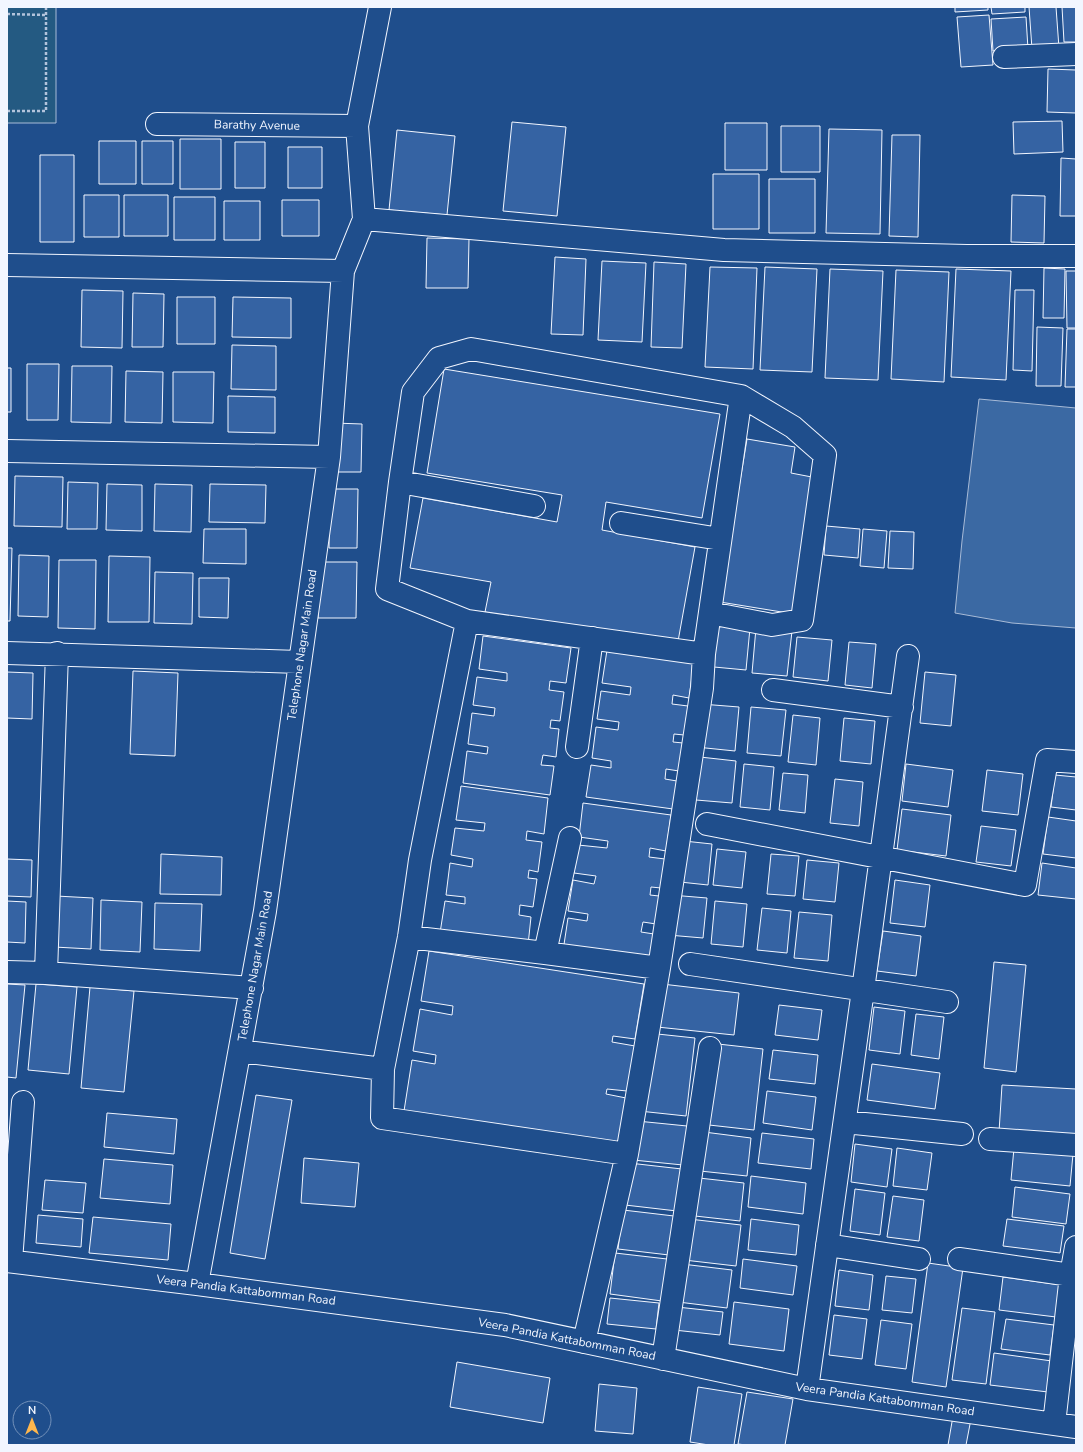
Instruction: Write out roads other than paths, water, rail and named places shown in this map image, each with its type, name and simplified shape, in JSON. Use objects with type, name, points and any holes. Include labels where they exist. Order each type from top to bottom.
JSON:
[{"type":"street","name":"Telephone Nagar Main Road","points":[[197,1284],[265,912],[329,457],[344,271],[364,219],[357,126],[380,7]]},
{"type":"street","points":[[1004,57],[1076,54]]},
{"type":"street","name":"Barathy Avenue","points":[[157,124],[357,126]]},
{"type":"street","points":[[364,219],[724,250],[967,256],[1076,256]]},
{"type":"street","points":[[7,265],[344,271]]},
{"type":"street","points":[[704,654],[467,621],[387,589],[413,392],[439,358],[471,349],[741,396],[793,427],[825,455],[802,620],[772,625],[710,613]]},
{"type":"street","points":[[584,1342],[627,1154],[658,968],[702,688],[704,654],[741,396]]},
{"type":"street","points":[[7,451],[329,457]]},
{"type":"street","points":[[400,482],[534,506]]},
{"type":"street","points":[[621,523],[720,539]]},
{"type":"street","points":[[467,621],[420,860],[409,937],[383,1069],[382,1118],[627,1154]]},
{"type":"street","points":[[577,747],[592,638]]},
{"type":"street","points":[[7,653],[58,653],[299,662]]},
{"type":"street","points":[[46,973],[58,653]]},
{"type":"street","points":[[807,1389],[908,656]]},
{"type":"street","points":[[773,690],[902,707]]},
{"type":"street","points":[[707,824],[1025,885],[1047,760],[1076,762]]},
{"type":"street","points":[[545,953],[570,838]]},
{"type":"street","points":[[409,937],[658,968]]},
{"type":"street","points":[[690,964],[947,1002]]},
{"type":"street","points":[[7,972],[46,973],[252,988]]},
{"type":"street","points":[[663,1358],[710,1048]]},
{"type":"street","points":[[240,1051],[383,1069]]},
{"type":"street","points":[[9,1261],[23,1102]]},
{"type":"street","points":[[845,1122],[962,1134]]},
{"type":"street","points":[[990,1139],[1076,1145]]},
{"type":"street","points":[[827,1245],[919,1259]]},
{"type":"street","points":[[1054,1424],[1071,1275],[1076,1248]]},
{"type":"street","points":[[959,1259],[1071,1275]]},
{"type":"street","name":"Veera Pandia Kattabomman Road","points":[[9,1261],[197,1284],[505,1325],[807,1389],[1076,1427]]}]
